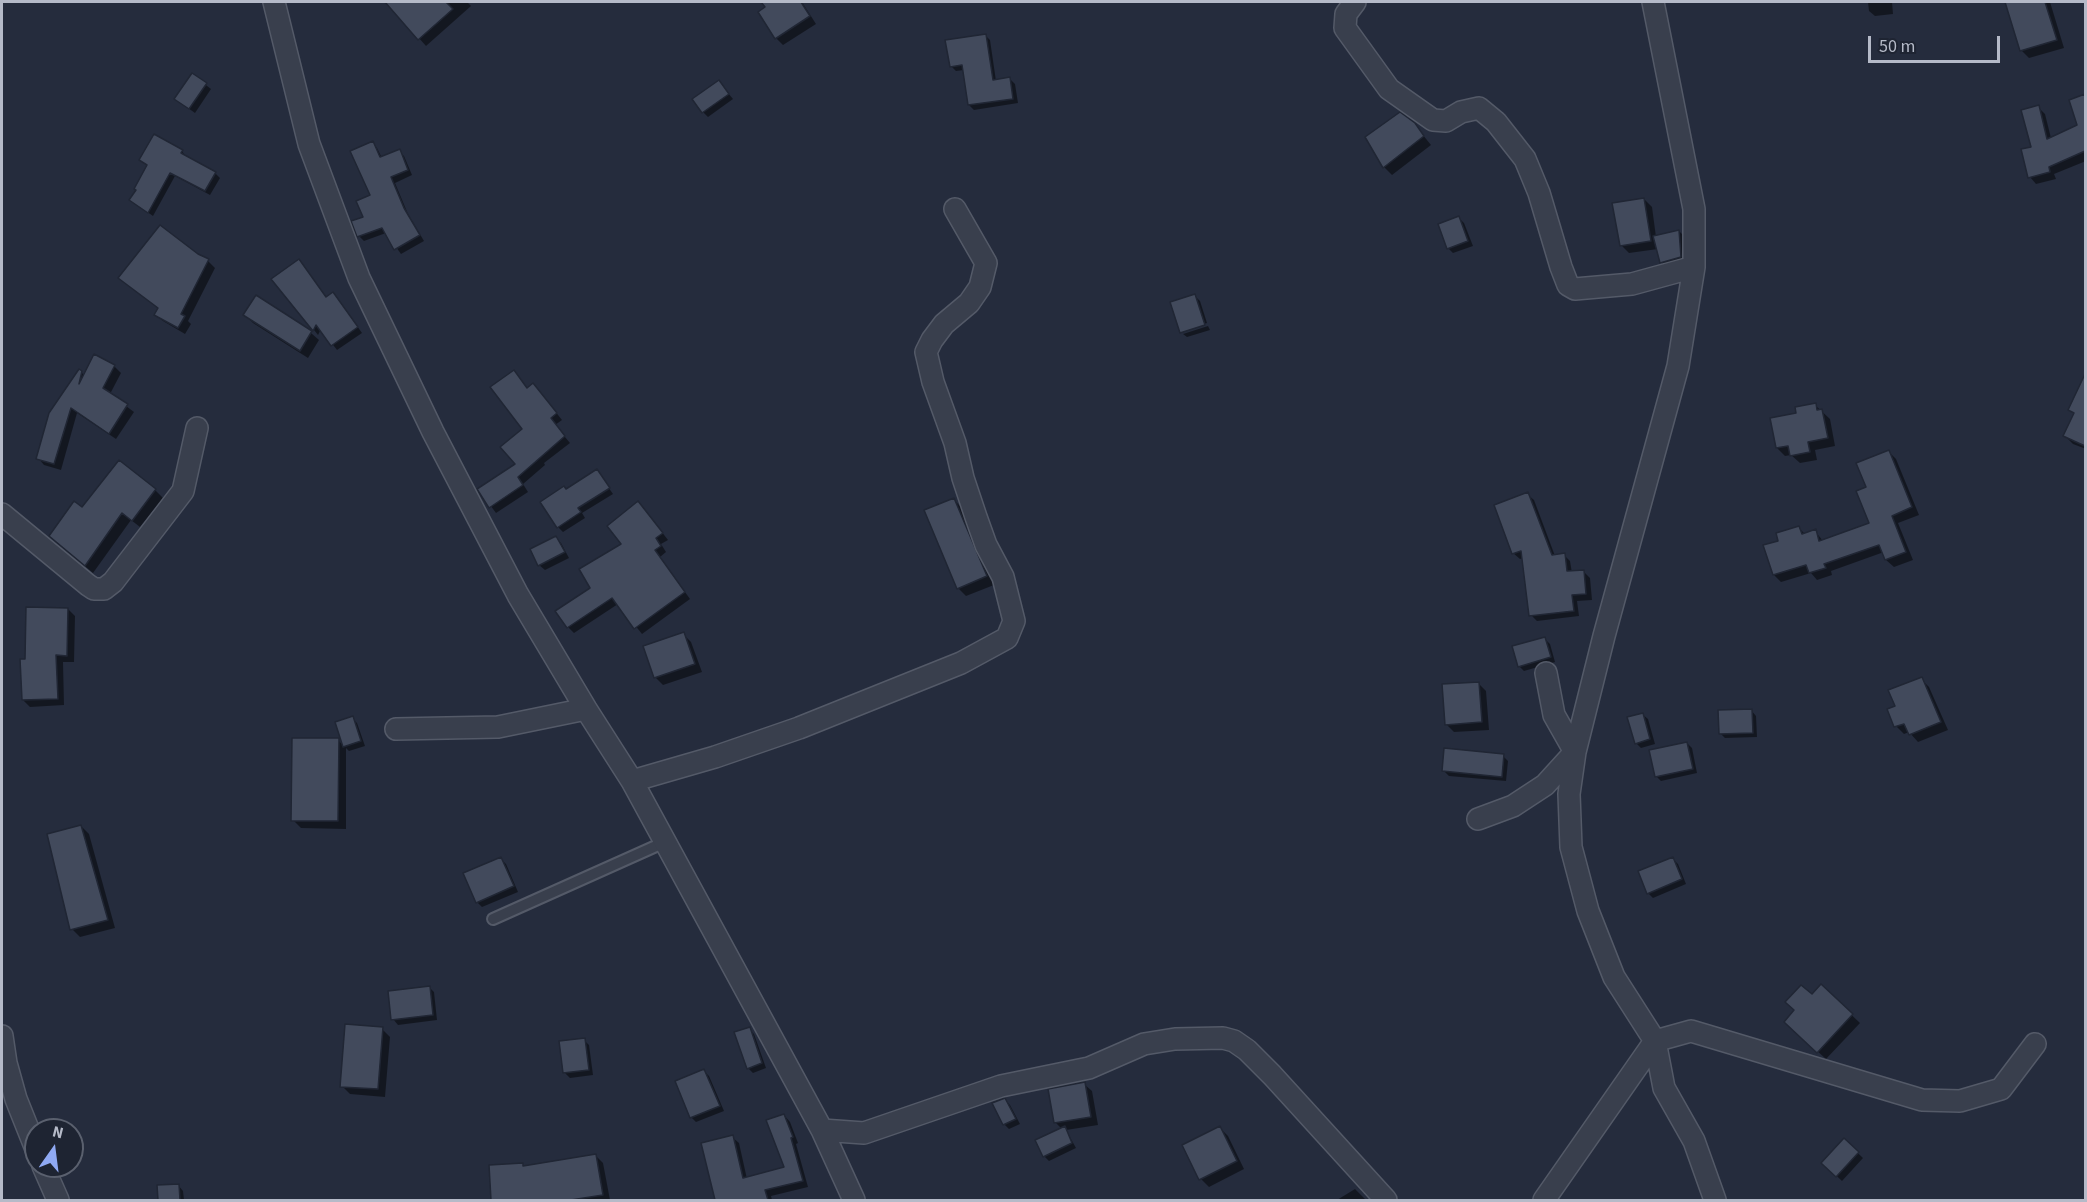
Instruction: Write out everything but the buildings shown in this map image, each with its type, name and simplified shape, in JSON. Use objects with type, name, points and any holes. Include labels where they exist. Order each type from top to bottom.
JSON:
[{"type":"street","points":[[274,2],[309,144],[359,278],[433,432],[513,585],[586,709],[632,781],[822,1130],[854,1200]]},
{"type":"street","points":[[1355,2],[1346,14],[1344,28],[1389,88],[1432,120],[1446,121],[1461,112],[1479,108],[1496,122],[1525,159],[1539,193],[1568,285],[1575,289],[1632,284],[1694,267]]},
{"type":"street","points":[[1653,2],[1694,209],[1694,267],[1678,366],[1604,636],[1575,752],[1569,794],[1571,848],[1588,911],[1614,977],[1655,1041],[1664,1088],[1694,1141],[1715,1200]]},
{"type":"street","points":[[632,781],[715,757],[800,728],[962,663],[1007,638],[1014,621],[1003,576],[986,545],[976,517],[963,478],[955,443],[933,382],[926,352],[944,324],[969,303],[980,287],[986,263],[955,209]]},
{"type":"street","points":[[2,514],[87,585],[94,589],[104,589],[135,554],[183,491],[197,428]]},
{"type":"street","points":[[1546,673],[1554,715],[1575,752]]},
{"type":"street","points":[[396,729],[498,727],[586,709]]},
{"type":"street","points":[[1478,819],[1513,806],[1545,785],[1575,752]]},
{"type":"street","points":[[1544,1200],[1655,1041],[1691,1031],[1922,1100],[1959,1101],[2001,1089],[2036,1044]]},
{"type":"street","points":[[2,1036],[6,1063],[24,1118]]},
{"type":"street","points":[[822,1130],[864,1133],[1001,1086],[1089,1068],[1144,1044],[1223,1038],[1234,1041],[1247,1050],[1386,1200]]},
{"type":"street","points":[[48,1178],[58,1200]]},
{"type":"lane","points":[[493,919],[665,842]]}]
